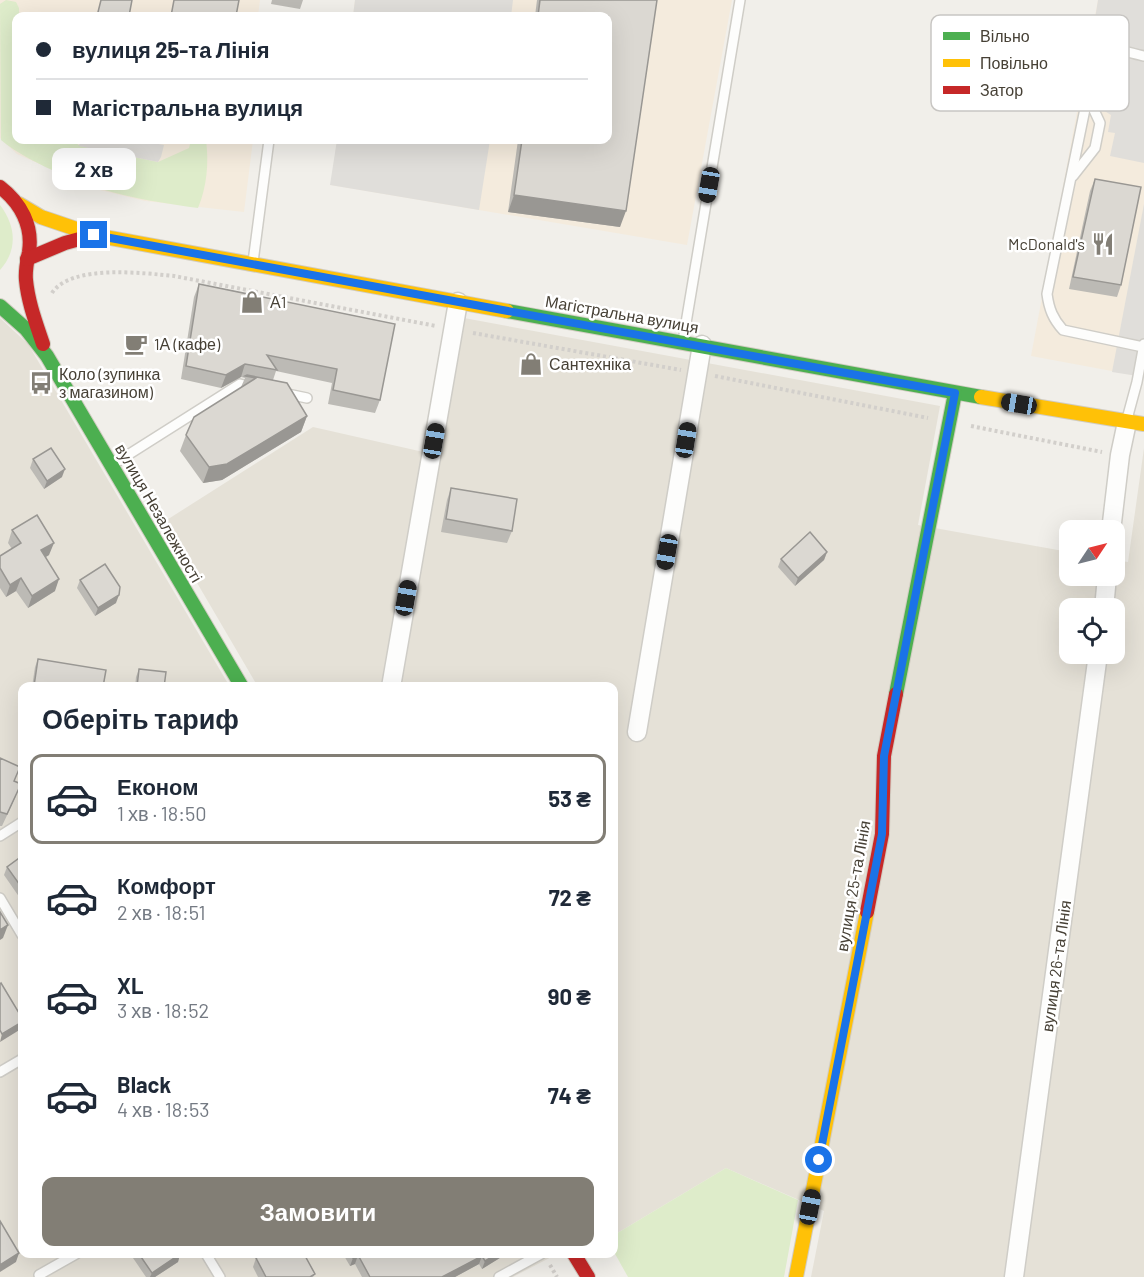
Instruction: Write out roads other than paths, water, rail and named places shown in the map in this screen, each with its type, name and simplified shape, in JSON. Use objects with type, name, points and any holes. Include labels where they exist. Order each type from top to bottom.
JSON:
[{"type":"main road","name":"Магістральна вулиця","points":[[0,187],[19,204],[40,217],[94,235],[955,393],[1135,423]]},
{"type":"main road","points":[[19,204],[30,235],[26,264],[28,294],[47,356]]},
{"type":"main road","points":[[15,281],[26,264],[65,243],[94,235]]},
{"type":"main road","points":[[0,306],[26,329],[47,356]]},
{"type":"main road","name":"вулиця Незалежності","points":[[47,356],[239,682]]},
{"type":"main road","name":"вулиця 25-та Лінія","points":[[796,1277],[882,834],[884,756],[955,393]]},
{"type":"main road","points":[[576,1258],[588,1277]]},
{"type":"street","points":[[392,682],[458,302]]},
{"type":"street","points":[[637,732],[702,345]]},
{"type":"street","points":[[1112,520],[1120,455],[1135,423]]},
{"type":"street","name":"вулиця 26-та Лінія","points":[[1014,1277],[1097,664]]},
{"type":"lane","points":[[683,342],[740,0]]},
{"type":"lane","points":[[1129,53],[1144,56]]},
{"type":"lane","points":[[1085,111],[1047,294],[1049,308],[1054,321],[1063,330],[1144,345],[1135,423]]},
{"type":"lane","points":[[1071,178],[1095,148],[1100,123],[1094,111]]},
{"type":"lane","points":[[253,264],[268,144]]},
{"type":"lane","points":[[112,465],[240,384],[262,389]]},
{"type":"lane","points":[[274,391],[307,398]]},
{"type":"lane","points":[[0,836],[18,825]]},
{"type":"lane","points":[[0,898],[18,928]]},
{"type":"lane","points":[[0,1072],[18,1061]]},
{"type":"lane","points":[[39,1275],[69,1258]]},
{"type":"lane","points":[[208,1258],[220,1277]]},
{"type":"lane","points":[[499,1277],[534,1258]]},
{"type":"place","name":"McDonald's","points":[[1103,244]]},
{"type":"place","name":"А1","points":[[252,302]]},
{"type":"place","name":"1А (кафе)","points":[[136,344]]},
{"type":"place","name":"Сантехніка","points":[[531,364]]},
{"type":"place","name":"Коло (зупинка з магазином)","points":[[41,383]]}]
